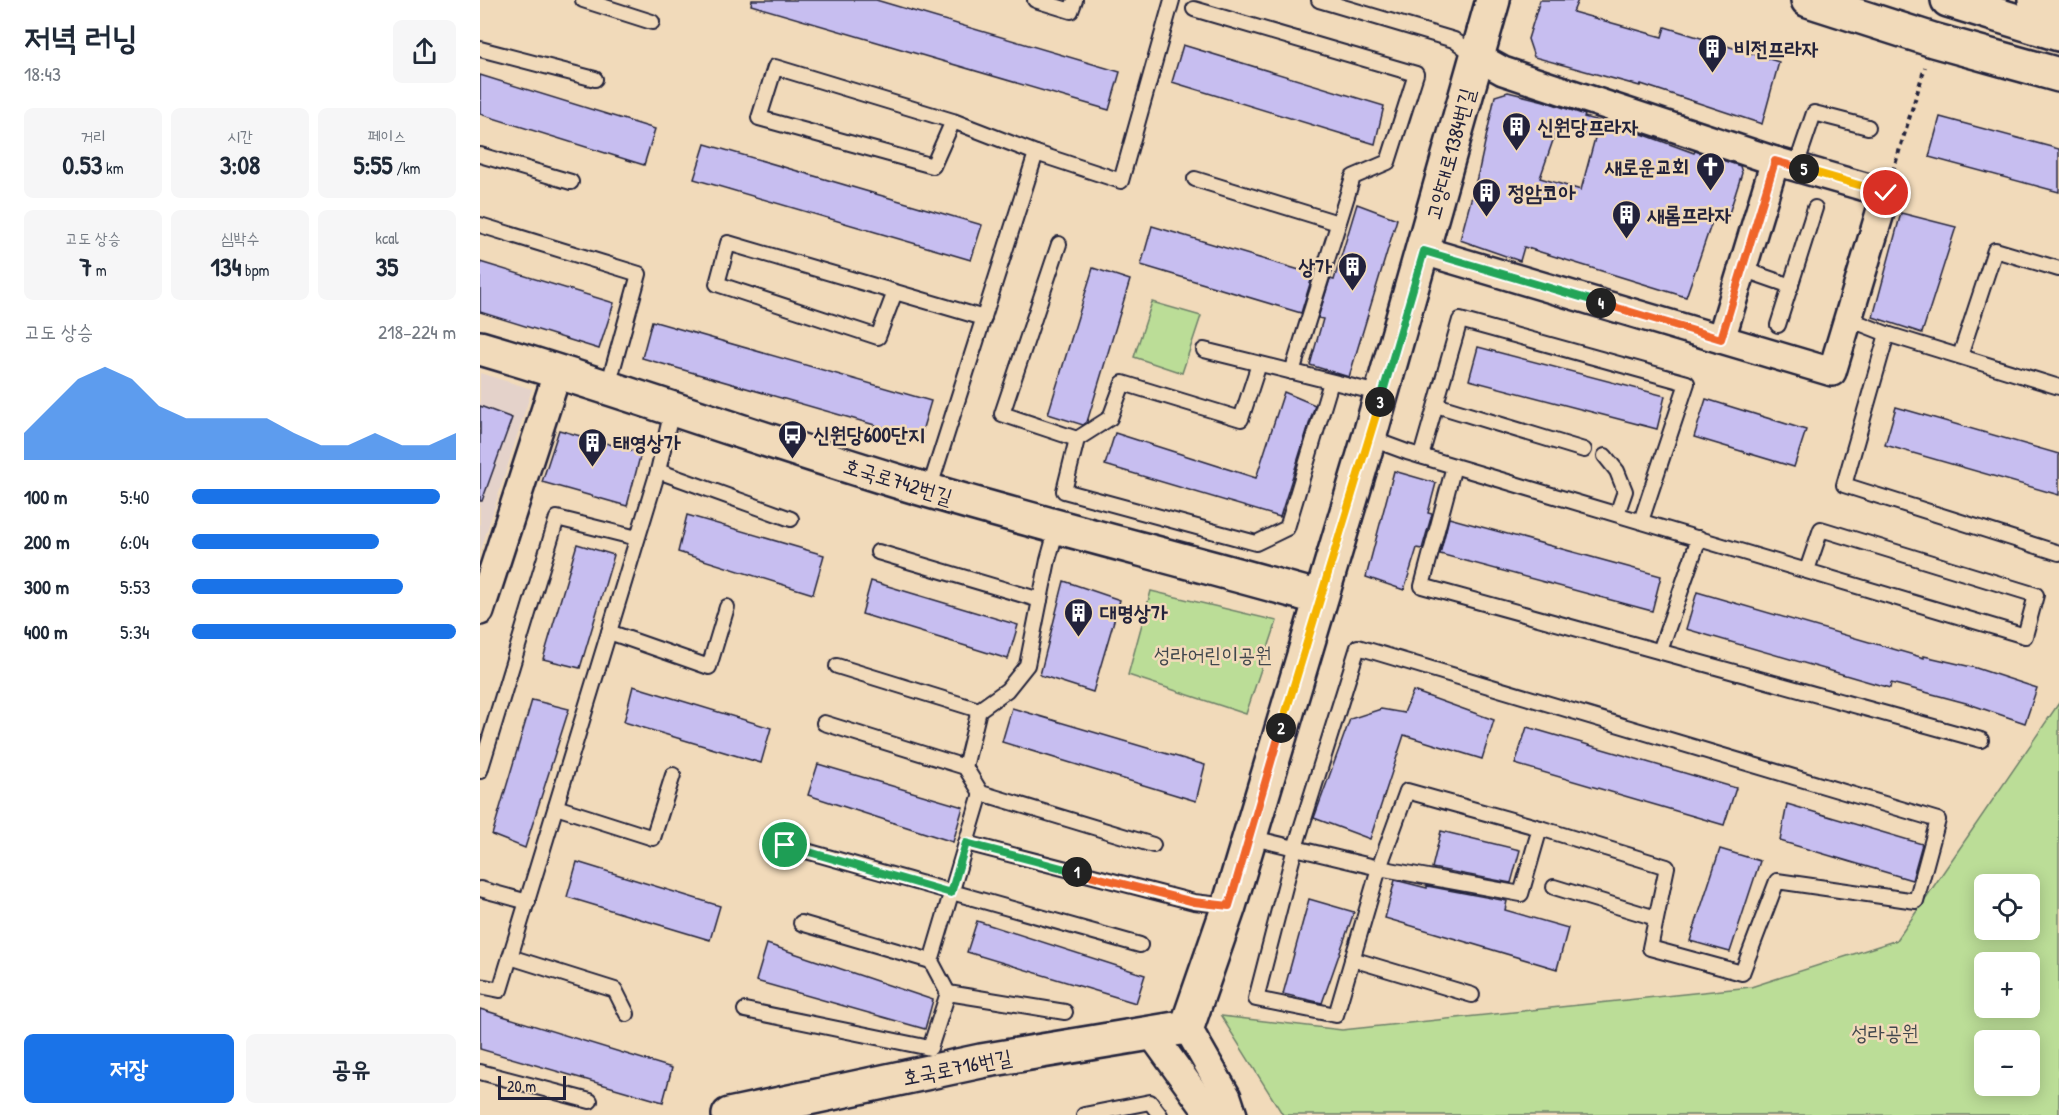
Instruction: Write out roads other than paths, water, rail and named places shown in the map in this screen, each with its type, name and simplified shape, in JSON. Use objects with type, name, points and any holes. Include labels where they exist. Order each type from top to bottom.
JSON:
[{"type":"street","name":"고양대로1384번길","points":[[1187,1027],[1229,906],[1369,438],[1424,251],[1493,0]]},
{"type":"street","points":[[1808,0],[1933,40],[2059,75]]},
{"type":"street","points":[[1948,0],[2059,34]]},
{"type":"street","points":[[2035,0],[2059,7]]},
{"type":"street","name":"고양대로1384번길","points":[[1476,56],[1503,71],[1785,164],[1886,193],[1849,319]]},
{"type":"street","points":[[1721,339],[1742,269],[1785,164]]},
{"type":"street","points":[[1424,251],[1832,372],[1849,319]]},
{"type":"street","name":"호국로742번길","points":[[480,348],[608,386],[672,410],[928,491],[1320,598]]},
{"type":"street","points":[[480,611],[558,371]]},
{"type":"street","points":[[1187,1027],[1227,1097],[1233,1115]]},
{"type":"street","name":"호국로716번길","points":[[729,1115],[981,1061],[1187,1027]]},
{"type":"street","points":[[1151,1033],[1208,1112],[1214,1115]]},
{"type":"lane","points":[[583,0],[652,22]]},
{"type":"lane","points":[[1035,0],[1071,11],[1075,0]]},
{"type":"lane","points":[[952,121],[933,166],[759,118],[775,67],[952,121],[1036,153],[1121,181],[1172,0]]},
{"type":"lane","points":[[1319,0],[1454,40],[1476,56]]},
{"type":"lane","points":[[1194,9],[1416,74],[1388,162],[1353,177],[1292,372]]},
{"type":"lane","points":[[480,49],[595,79]]},
{"type":"lane","points":[[1785,164],[1814,113],[1868,127]]},
{"type":"lane","points":[[928,491],[1036,153]]},
{"type":"lane","points":[[480,155],[571,182]]},
{"type":"lane","points":[[1195,179],[1338,223]]},
{"type":"lane","points":[[1778,326],[1815,208]]},
{"type":"lane","points":[[480,225],[639,274],[608,386]]},
{"type":"lane","points":[[895,292],[879,337],[717,284],[728,243],[984,318]]},
{"type":"lane","points":[[1059,244],[1002,414],[1077,440]]},
{"type":"lane","points":[[1960,356],[1995,250],[2059,269]]},
{"type":"lane","points":[[1742,269],[1791,286]]},
{"type":"lane","points":[[1849,319],[1887,334],[2059,387]]},
{"type":"lane","points":[[1421,456],[1460,320],[1687,383],[1641,521]]},
{"type":"lane","points":[[1887,334],[1844,485],[2059,553]]},
{"type":"lane","points":[[1204,350],[1382,394]]},
{"type":"lane","points":[[1259,364],[1241,419],[1123,383],[1110,418],[1077,440],[1064,491],[1256,543],[1287,528],[1331,382]]},
{"type":"lane","points":[[1436,405],[1584,450]]},
{"type":"lane","points":[[480,986],[500,990],[658,471],[672,410]]},
{"type":"lane","points":[[1369,438],[1454,466],[2025,636],[2036,595],[1821,529],[1807,570]]},
{"type":"lane","points":[[1605,456],[1617,471],[1625,491],[1617,514]]},
{"type":"lane","points":[[1454,466],[1422,586],[1981,740]]},
{"type":"lane","points":[[658,471],[791,519]]},
{"type":"lane","points":[[480,771],[557,518],[637,537]]},
{"type":"lane","points":[[965,767],[979,710],[1007,690],[1027,666],[1057,528]]},
{"type":"lane","points":[[1660,651],[1699,538]]},
{"type":"lane","points":[[878,552],[1040,600]]},
{"type":"lane","points":[[609,632],[709,667],[727,607]]},
{"type":"lane","points":[[1358,647],[1938,820],[1916,901],[1777,880],[1743,973],[1650,948],[1667,867],[1540,828],[1407,791],[1379,868],[1336,1015],[1256,999],[1295,848],[1358,647]]},
{"type":"lane","points":[[837,666],[979,710]]},
{"type":"lane","points":[[824,723],[965,767],[981,794],[1153,845]]},
{"type":"lane","points":[[556,807],[653,838],[674,775]]},
{"type":"lane","points":[[745,1010],[930,1048],[948,993],[932,961],[981,794]]},
{"type":"lane","points":[[1249,837],[1379,868],[1521,894],[1540,828]]},
{"type":"lane","points":[[966,843],[1194,902],[1229,906]]},
{"type":"lane","points":[[785,845],[1140,945]]},
{"type":"lane","points":[[1554,887],[1656,918]]},
{"type":"lane","points":[[480,889],[528,902]]},
{"type":"lane","points":[[801,923],[932,961]]},
{"type":"lane","points":[[510,957],[615,990],[627,1014]]},
{"type":"lane","points":[[1352,959],[1472,995]]},
{"type":"lane","points":[[948,993],[1065,1012]]},
{"type":"lane","points":[[480,1072],[590,1101]]},
{"type":"lane","points":[[1084,1115],[1150,1102],[1160,1115]]},
{"type":"place","name":"비전프라자","points":[[1713,74]]},
{"type":"place","name":"신원당프라자","points":[[1516,152]]},
{"type":"place","name":"새로운교회","points":[[1710,192]]},
{"type":"place","name":"정암코아","points":[[1487,218]]},
{"type":"place","name":"새롬프라자","points":[[1626,240]]},
{"type":"place","name":"상가","points":[[1353,292]]},
{"type":"place","name":"신원당600단지","points":[[792,460]]},
{"type":"place","name":"태영상가","points":[[592,468]]},
{"type":"place","name":"대명상가","points":[[1079,638]]},
{"type":"park label","name":"성라어린이공원","points":[[1213,654]]},
{"type":"park label","name":"성라공원","points":[[1885,1032]]}]
